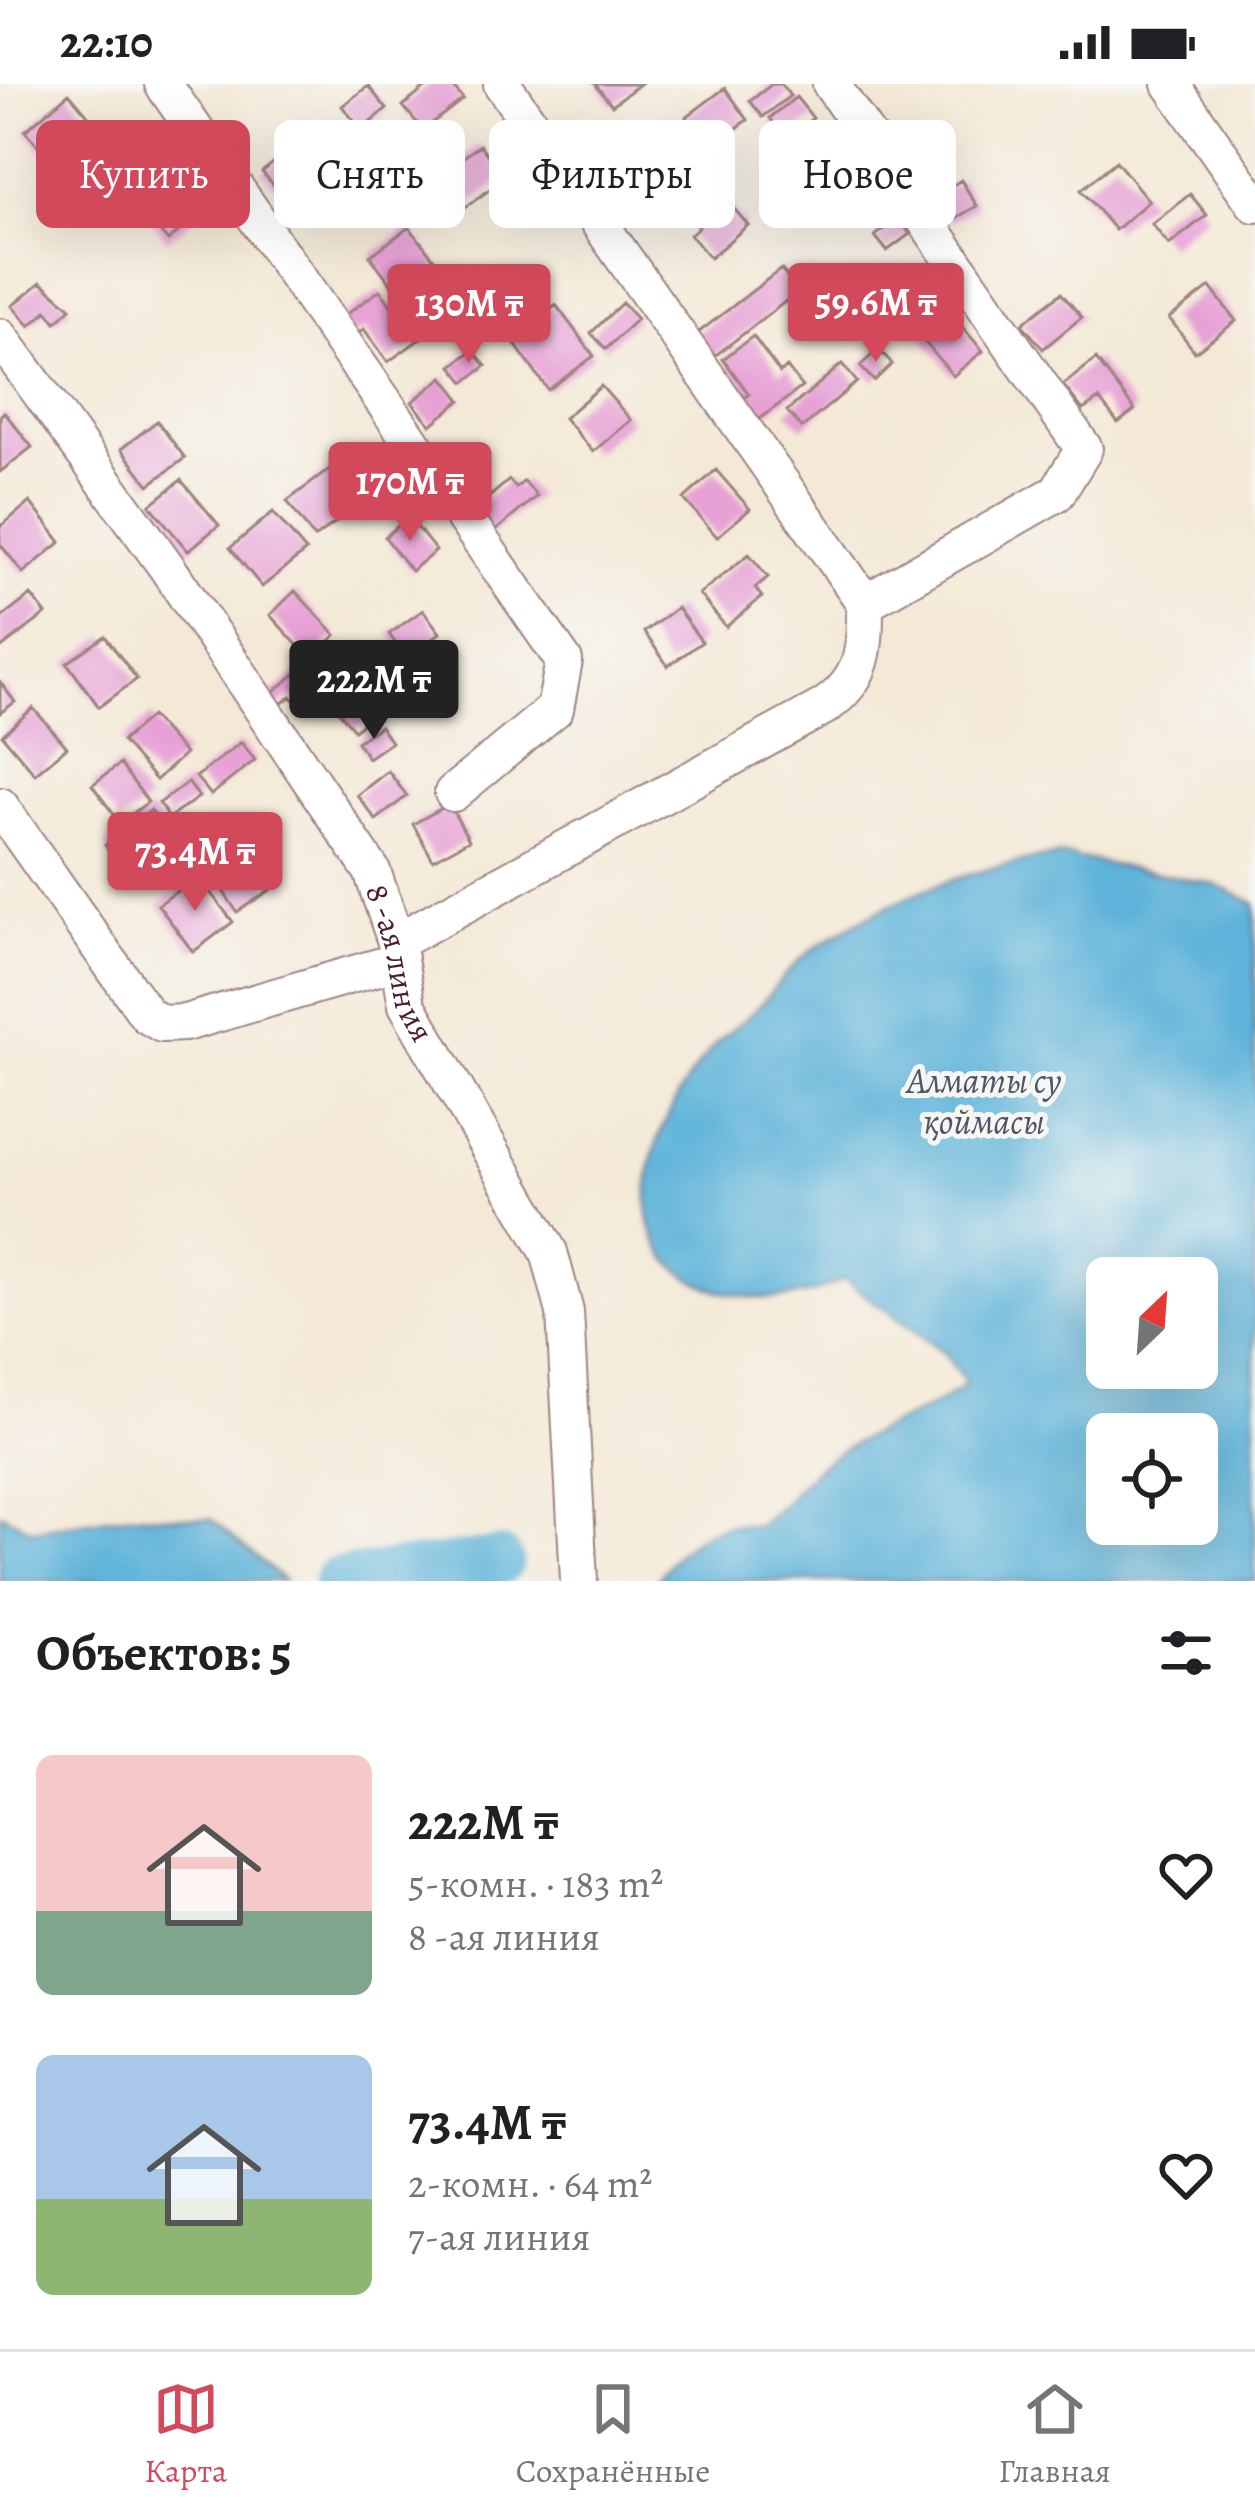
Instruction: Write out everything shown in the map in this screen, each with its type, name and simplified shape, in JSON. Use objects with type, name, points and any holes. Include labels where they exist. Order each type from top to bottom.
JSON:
[{"type":"street","points":[[163,84],[564,661],[555,709],[453,793]]},
{"type":"street","points":[[0,806],[147,1016],[162,1024],[185,1024],[398,952],[850,688],[859,669],[865,604],[502,84]]},
{"type":"street","points":[[831,84],[1084,449],[1058,493],[865,604]]},
{"type":"street","points":[[1171,84],[1255,204]]},
{"type":"street","name":"8 -ая линия","points":[[0,337],[166,566],[372,871],[398,952],[407,1005],[549,1252],[565,1312],[579,1581]]},
{"type":"water","name":"Алматы су қоймасы","points":[[1061,855],[1213,884],[1255,903],[1255,1581],[657,1581],[698,1537],[725,1526],[755,1526],[842,1451],[966,1384],[944,1353],[844,1279],[800,1295],[769,1298],[721,1291],[683,1273],[660,1247],[649,1215],[649,1180],[657,1143],[693,1073],[807,954],[897,902],[993,868]]},
{"type":"water","points":[[0,1513],[33,1530],[133,1514],[211,1519],[284,1581],[0,1581]]},
{"type":"water","points":[[402,1559],[477,1562],[491,1581],[371,1581]]},
{"type":"building","points":[[430,84],[451,84],[463,99],[436,120],[415,120],[403,106]]},
{"type":"building","points":[[595,84],[640,84],[612,105]]},
{"type":"building","points":[[772,84],[781,84],[790,96],[763,117],[750,101]]},
{"type":"building","points":[[368,86],[387,109],[373,120],[353,120],[342,106]]},
{"type":"building","points":[[725,88],[748,120],[735,129],[735,120],[686,117]]},
{"type":"building","points":[[69,93],[92,120],[38,120]]},
{"type":"building","points":[[796,97],[813,118],[772,120]]},
{"type":"building","points":[[36,122],[36,144],[25,131]]},
{"type":"building","points":[[480,145],[489,157],[489,190],[466,207],[465,206],[465,156]]},
{"type":"building","points":[[1116,161],[1149,201],[1115,230],[1081,190]]},
{"type":"building","points":[[274,162],[274,186],[262,172]]},
{"type":"building","points":[[961,180],[977,206],[956,218],[956,183]]},
{"type":"building","points":[[1190,194],[1207,215],[1169,245],[1152,224]]},
{"type":"building","points":[[735,210],[748,225],[710,258],[690,235],[698,228],[735,228]]},
{"type":"building","points":[[157,228],[183,228],[168,241]]},
{"type":"building","points":[[410,228],[438,264],[399,294],[370,256]]},
{"type":"building","points":[[885,228],[906,228],[910,234],[887,251],[875,236]]},
{"type":"building","points":[[781,269],[799,291],[707,362],[690,339]]},
{"type":"building","points":[[41,282],[71,308],[56,322],[47,311],[30,326],[12,306]]},
{"type":"building","points":[[1210,287],[1236,321],[1195,352],[1169,318]]},
{"type":"building","points":[[380,290],[395,311],[408,301],[430,332],[388,362],[364,329],[351,338],[338,320]]},
{"type":"building","points":[[1061,293],[1082,317],[1043,349],[1022,324]]},
{"type":"building","points":[[622,303],[637,319],[606,349],[591,333]]},
{"type":"building","points":[[556,305],[594,356],[548,390],[511,339]]},
{"type":"building","points":[[953,316],[983,351],[953,376],[923,340]]},
{"type":"building","points":[[753,336],[780,373],[787,367],[802,387],[752,425],[736,404],[749,394],[723,359]]},
{"type":"building","points":[[879,349],[892,364],[874,381],[860,366]]},
{"type":"building","points":[[473,350],[486,366],[465,382],[452,366]]},
{"type":"building","points":[[1096,359],[1135,410],[1118,423],[1099,399],[1083,410],[1063,385]]},
{"type":"building","points":[[842,364],[857,382],[802,428],[787,411]]},
{"type":"building","points":[[443,377],[461,400],[431,425],[412,402]]},
{"type":"building","points":[[601,386],[631,420],[593,452],[564,418]]},
{"type":"building","points":[[4,412],[32,447],[0,472],[0,416]]},
{"type":"building","points":[[157,421],[185,458],[149,485],[121,449]]},
{"type":"building","points":[[338,463],[366,500],[314,538],[287,501]]},
{"type":"building","points":[[716,470],[750,509],[717,537],[684,499]]},
{"type":"building","points":[[181,480],[219,525],[188,551],[150,505]]},
{"type":"building","points":[[509,480],[516,488],[524,481],[537,496],[493,533],[474,510]]},
{"type":"building","points":[[30,502],[61,542],[23,573],[0,544],[0,527]]},
{"type":"building","points":[[273,512],[306,551],[262,587],[230,548]]},
{"type":"building","points":[[409,517],[436,551],[411,571],[385,537]]},
{"type":"building","points":[[749,554],[768,577],[755,588],[762,597],[726,627],[699,594]]},
{"type":"building","points":[[295,591],[336,635],[310,659],[270,615]]},
{"type":"building","points":[[31,595],[46,614],[0,649],[0,619]]},
{"type":"building","points":[[677,608],[702,642],[668,666],[644,632]]},
{"type":"building","points":[[423,610],[440,633],[432,639],[440,650],[414,669],[389,634]]},
{"type":"building","points":[[105,636],[137,679],[99,707],[67,663]]},
{"type":"building","points":[[348,650],[390,702],[354,730],[323,692],[302,709],[291,696],[277,707],[268,696],[309,663],[318,674]]},
{"type":"building","points":[[0,682],[15,702],[0,713]]},
{"type":"building","points":[[33,708],[67,747],[35,774],[2,735]]},
{"type":"building","points":[[151,716],[185,754],[156,780],[122,741]]},
{"type":"building","points":[[380,726],[391,742],[368,758],[357,742]]},
{"type":"building","points":[[241,742],[255,760],[211,795],[196,777]]},
{"type":"building","points":[[120,764],[148,802],[120,823],[92,785]]},
{"type":"building","points":[[388,771],[407,796],[376,820],[357,795]]},
{"type":"building","points":[[188,782],[199,797],[169,818],[159,803]]},
{"type":"building","points":[[449,804],[469,840],[433,860],[413,824]]},
{"type":"building","points":[[151,810],[193,865],[177,876],[166,862],[148,876],[134,857],[121,867],[105,845]]},
{"type":"building","points":[[241,846],[270,890],[237,912],[208,868]]},
{"type":"building","points":[[198,876],[233,922],[193,952],[158,905]]},
{"type":"waterway","points":[[337,1581],[500,1561]]}]
